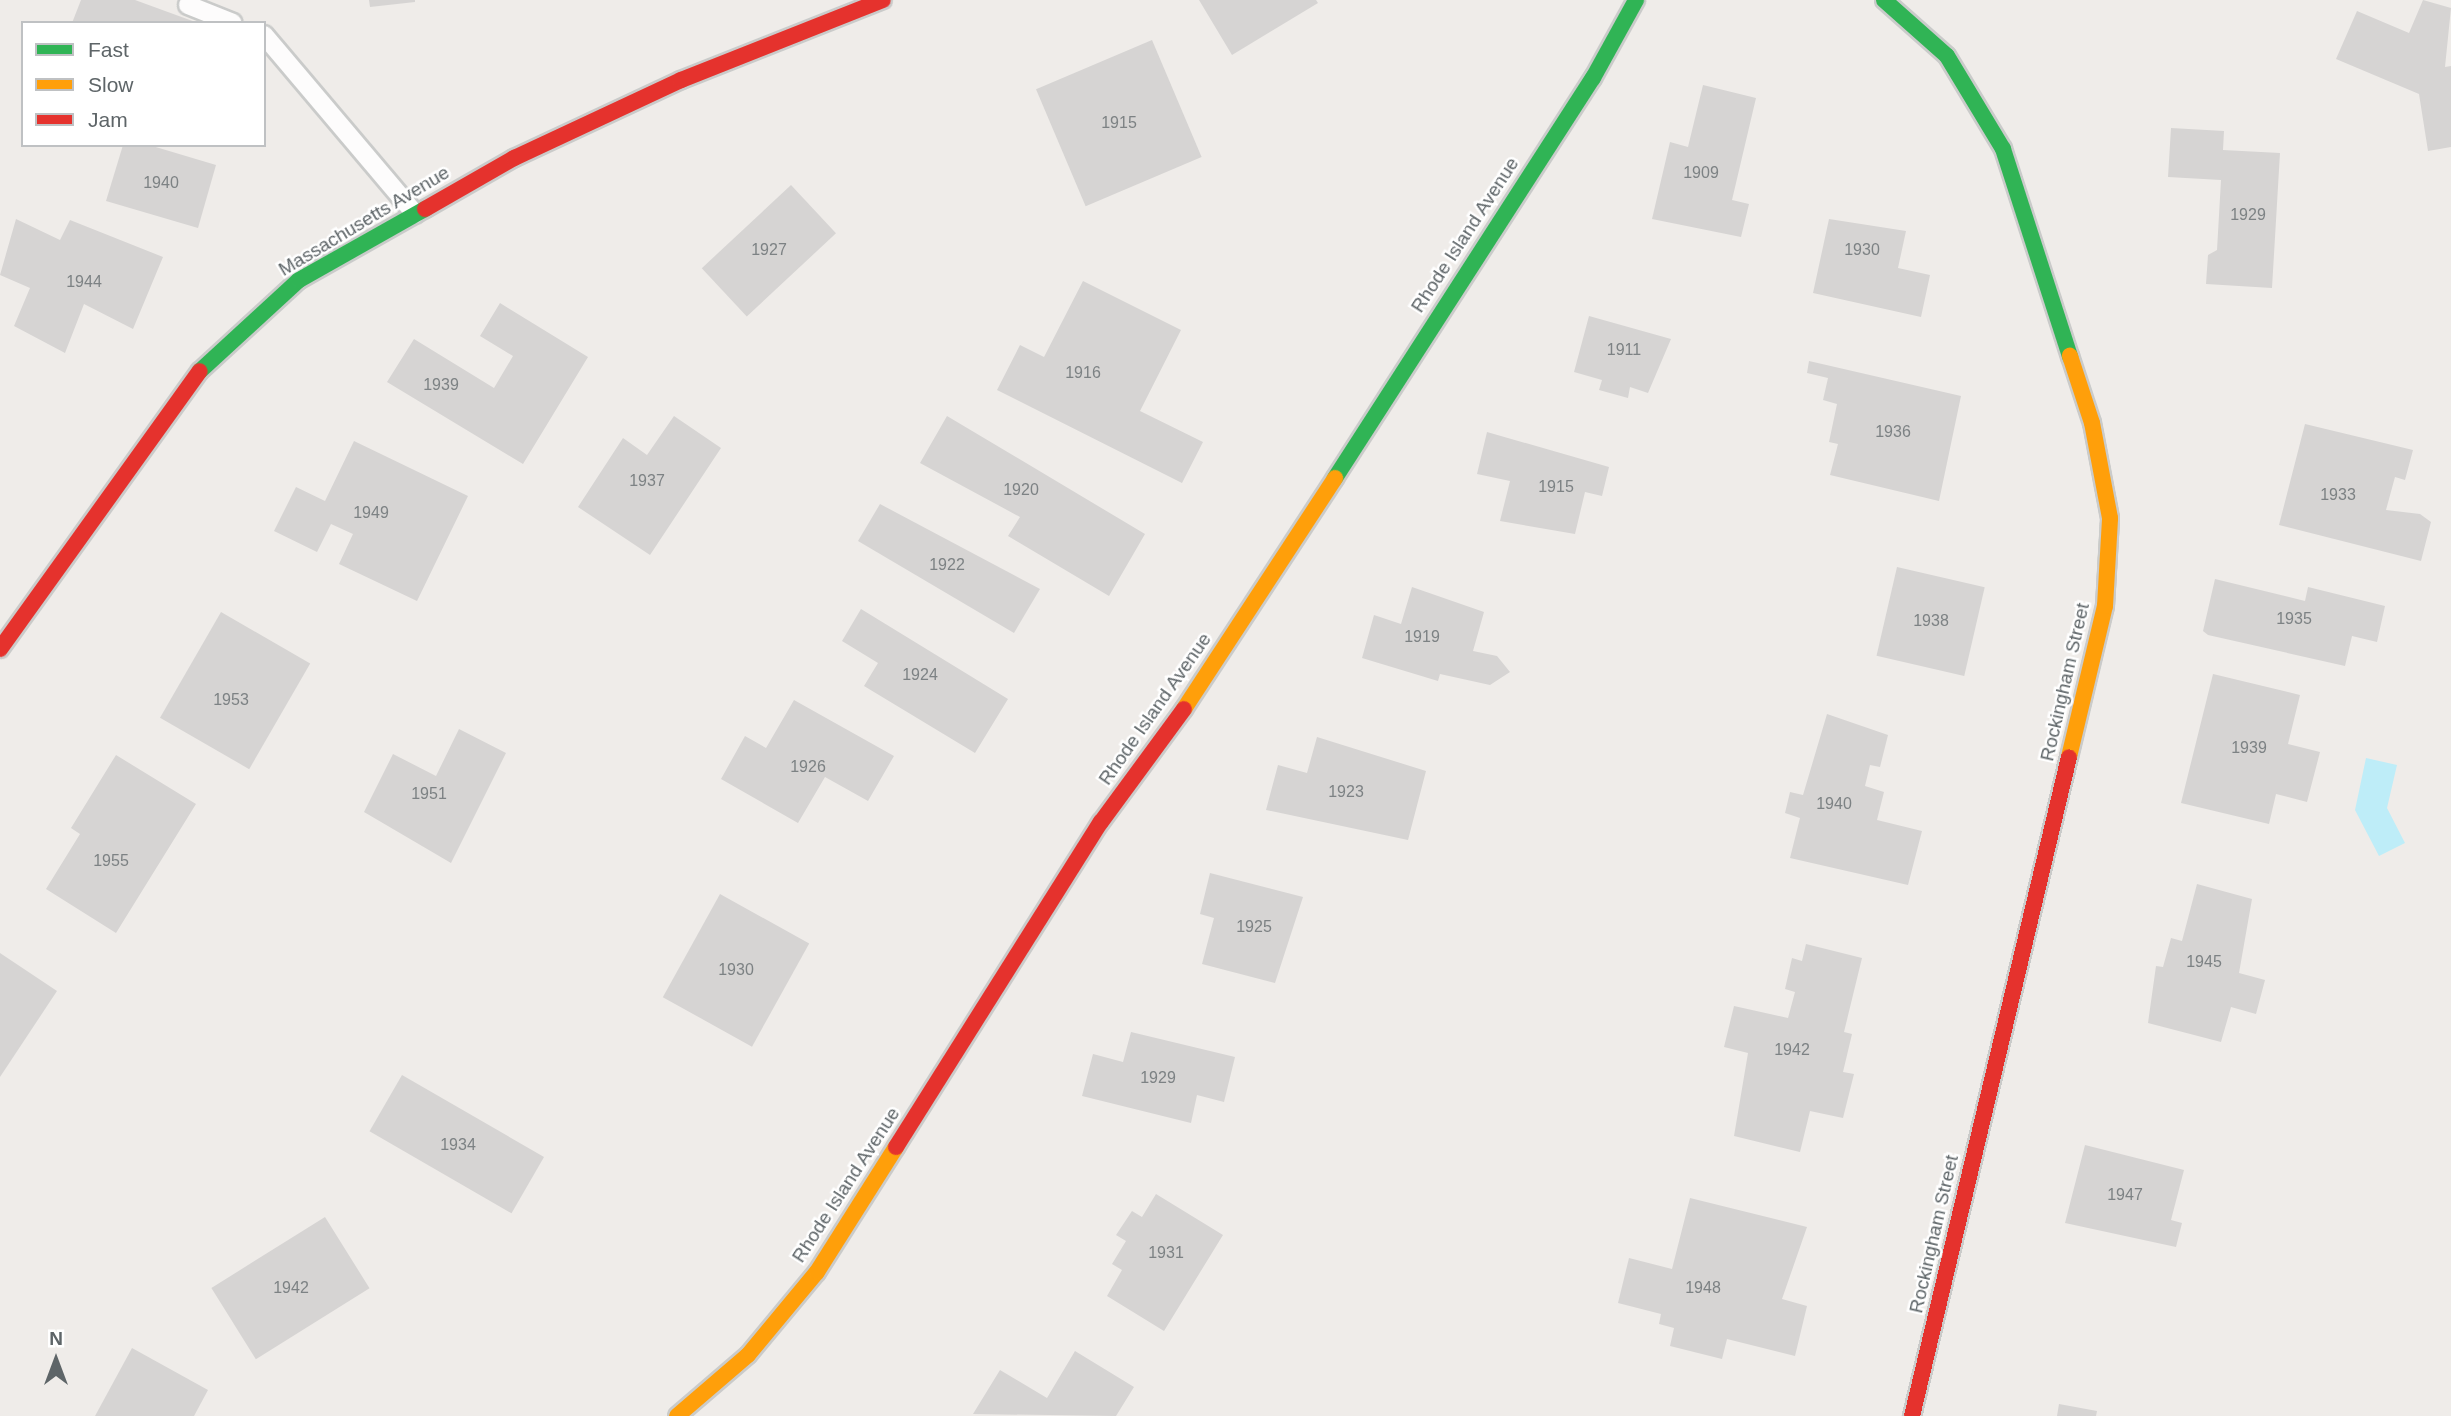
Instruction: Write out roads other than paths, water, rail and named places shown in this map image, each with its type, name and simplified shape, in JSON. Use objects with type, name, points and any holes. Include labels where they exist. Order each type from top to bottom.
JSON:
[{"type":"street","name":"Massachusetts Avenue","points":[[0,649],[151,434],[242,326],[299,280],[514,158],[669,85],[883,0]]},
{"type":"street","name":"Rhode Island Avenue","points":[[677,1416],[748,1355],[817,1272],[1101,822],[1198,689],[1593,78],[1636,0]]},
{"type":"street","name":"Rockingham Street","points":[[1884,0],[1947,57],[2003,149],[2092,423],[2110,518],[2105,606],[1912,1416]]},
{"type":"lane","points":[[188,5],[228,21]]},
{"type":"lane","points":[[266,37],[415,214]]},
{"type":"water","points":[[2366,758],[2397,765],[2387,808],[2405,843],[2379,856],[2355,810]]}]
